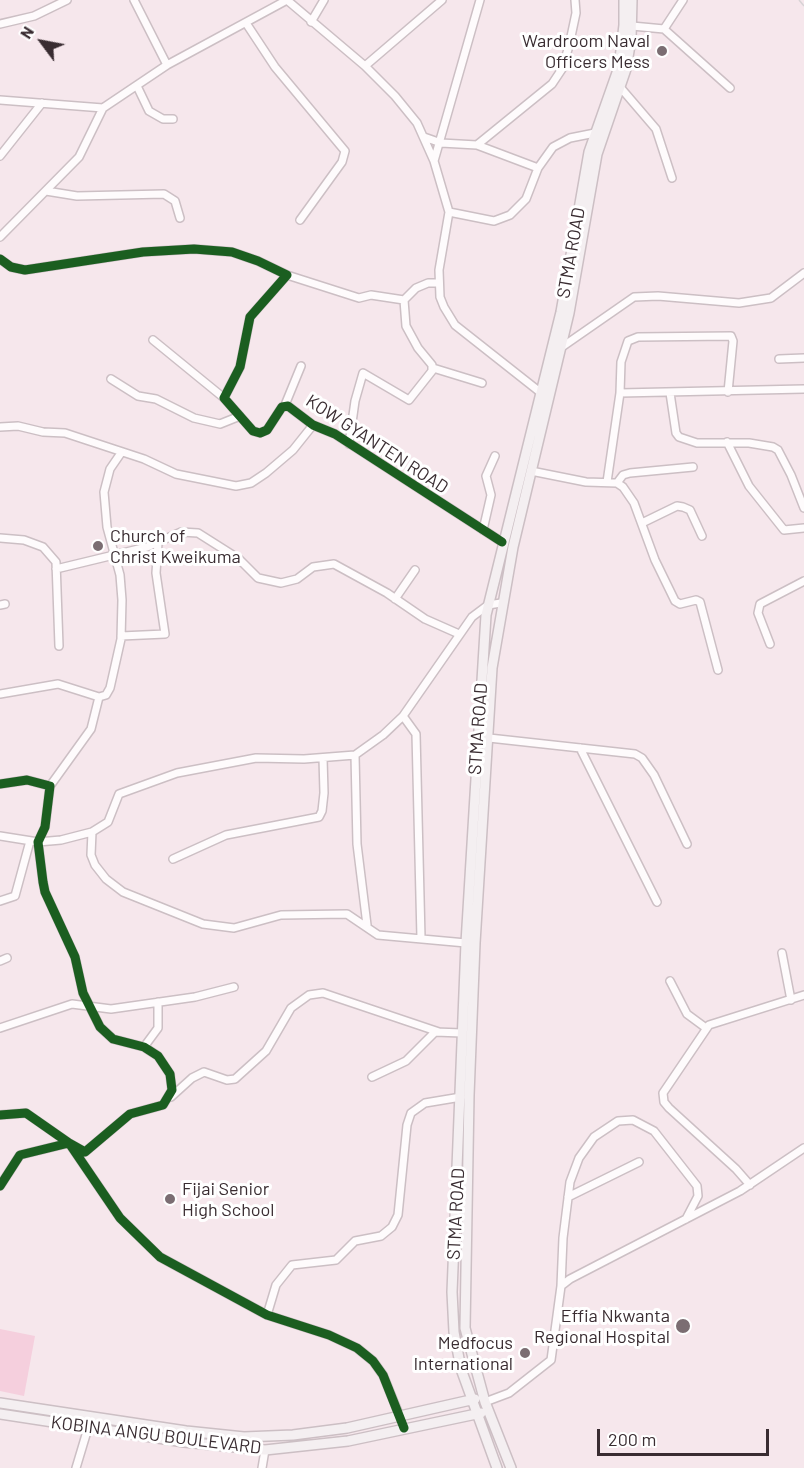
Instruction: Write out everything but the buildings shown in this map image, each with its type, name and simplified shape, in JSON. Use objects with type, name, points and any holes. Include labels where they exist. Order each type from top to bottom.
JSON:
[{"type":"main road","name":"STMA ROAD","points":[[511,1468],[485,1404],[465,1328],[475,943],[492,668],[501,603],[546,396],[585,173],[595,133],[619,67],[623,39],[624,0]]},
{"type":"main road","name":"STMA ROAD","points":[[497,1468],[471,1400],[454,1332],[452,1292],[466,943],[488,604],[502,542],[562,346],[597,154],[629,56],[632,0]]},
{"type":"main road","name":"KOBINA ANGU BOULEVARD","points":[[0,1403],[244,1437],[293,1435],[400,1417],[471,1400],[485,1404],[476,1414],[348,1441],[265,1450],[184,1442],[0,1414]]},
{"type":"main road","points":[[400,1417],[404,1428]]},
{"type":"street","points":[[0,24],[34,16],[68,0]]},
{"type":"street","points":[[134,0],[167,65]]},
{"type":"street","points":[[0,237],[84,150],[104,108],[167,65],[287,0],[365,66],[395,96],[424,137],[434,161],[448,212],[439,283],[444,307],[456,325],[546,396]]},
{"type":"street","points":[[311,22],[324,0]]},
{"type":"street","points":[[365,66],[442,0]]},
{"type":"street","points":[[434,161],[480,0]]},
{"type":"street","points":[[477,145],[538,97],[558,77],[573,24],[574,0]]},
{"type":"street","points":[[664,29],[683,0]]},
{"type":"street","points":[[246,23],[275,67],[345,151],[342,162],[300,220]]},
{"type":"street","points":[[632,26],[664,29],[730,88]]},
{"type":"street","points":[[137,86],[149,111],[163,119],[173,119]]},
{"type":"street","points":[[620,87],[656,129],[672,178]]},
{"type":"street","points":[[0,100],[104,108]]},
{"type":"street","points":[[0,156],[42,104]]},
{"type":"street","points":[[448,212],[494,222],[510,215],[526,199],[538,168],[553,147],[570,138],[595,133]]},
{"type":"street","points":[[424,137],[441,143],[477,145],[538,168]]},
{"type":"street","points":[[46,191],[77,196],[164,194],[175,201],[180,218]]},
{"type":"street","points":[[0,259],[11,267],[25,270],[143,252],[194,249],[231,252],[258,261],[287,275],[352,297],[371,295],[404,300]]},
{"type":"street","points":[[562,346],[634,297],[658,296],[739,303],[771,298],[804,273]]},
{"type":"street","points":[[224,398],[240,367],[250,318],[287,275]]},
{"type":"street","points":[[439,283],[428,283],[416,288],[404,300],[406,326],[433,368],[482,383]]},
{"type":"street","points":[[607,482],[620,393],[621,362],[628,341],[638,337],[725,334],[731,336],[733,341],[728,392]]},
{"type":"street","name":"KOW GYANTEN ROAD","points":[[153,340],[224,398],[253,431],[260,433],[267,430],[285,405],[313,425],[349,444],[502,542]]},
{"type":"street","points":[[779,359],[804,358]]},
{"type":"street","points":[[285,405],[301,366]]},
{"type":"street","points":[[349,444],[361,375],[366,374],[409,400],[433,368]]},
{"type":"street","points":[[111,379],[138,396],[156,399],[194,418],[220,424],[240,416]]},
{"type":"street","points":[[620,393],[804,389]]},
{"type":"street","points":[[670,393],[676,433],[679,437],[697,443],[749,443],[778,450],[804,508]]},
{"type":"street","points":[[0,427],[18,426],[42,432],[65,433],[144,459],[176,474],[236,486],[251,483],[266,474],[293,450],[313,425]]},
{"type":"street","points":[[727,442],[749,486],[784,530],[804,528]]},
{"type":"street","points":[[0,694],[65,684],[99,697],[106,694],[110,688],[121,636],[122,600],[116,555],[107,527],[104,492],[110,470],[121,453]]},
{"type":"street","points":[[483,530],[491,495],[486,476],[495,456]]},
{"type":"street","points":[[617,483],[623,476],[630,473],[693,467]]},
{"type":"street","points":[[531,471],[586,482],[617,483],[631,498],[655,560],[675,602],[680,604],[696,600],[700,602],[718,670]]},
{"type":"street","points":[[642,523],[677,506],[683,507],[690,510],[702,536]]},
{"type":"street","points":[[56,569],[158,543],[181,532],[198,533],[239,559],[258,578],[272,583],[290,581],[313,567],[334,564],[425,619],[459,634]]},
{"type":"street","points":[[0,538],[24,540],[43,547],[56,562],[59,646]]},
{"type":"street","points":[[121,636],[165,634],[156,573],[158,543]]},
{"type":"street","points":[[395,599],[415,570]]},
{"type":"street","points":[[770,644],[758,614],[760,604],[804,581]]},
{"type":"street","points":[[0,836],[34,841],[61,840],[92,832],[108,822],[119,794],[177,773],[256,758],[323,758],[355,755],[383,735],[403,716],[472,617],[488,604],[501,603]]},
{"type":"street","points":[[0,901],[15,896],[34,841],[45,827],[50,786],[91,729],[99,697]]},
{"type":"street","points":[[403,716],[416,734],[421,938]]},
{"type":"street","points":[[489,738],[635,754],[642,758],[654,775],[687,844]]},
{"type":"street","points":[[580,748],[657,902]]},
{"type":"street","points":[[355,755],[357,844],[367,925]]},
{"type":"street","points":[[173,859],[226,835],[319,817],[323,802],[323,758]]},
{"type":"street","points":[[0,784],[27,780],[50,786]]},
{"type":"street","points":[[92,832],[90,848],[93,861],[99,872],[113,885],[123,892],[203,924],[234,928],[281,915],[343,914],[367,925],[378,935],[466,943]]},
{"type":"street","points":[[34,841],[45,892],[75,957],[83,993],[100,1027],[113,1039],[144,1047],[158,1056],[170,1074],[172,1090],[163,1105]]},
{"type":"street","points":[[782,952],[791,1000]]},
{"type":"street","points":[[670,981],[687,1014],[706,1028]]},
{"type":"street","points":[[0,1029],[72,1004],[111,1009],[195,997],[234,987]]},
{"type":"street","points":[[0,1115],[26,1113],[85,1152],[130,1114],[163,1105],[192,1078],[204,1072],[227,1080],[235,1079],[266,1051],[291,1008],[309,995],[323,993],[439,1032],[462,1033]]},
{"type":"street","points":[[750,1185],[716,1150],[680,1119],[663,1099],[663,1093],[706,1028],[715,1022],[804,995]]},
{"type":"street","points":[[144,1047],[158,1028],[158,1002]]},
{"type":"street","points":[[372,1077],[406,1061],[439,1032]]},
{"type":"street","points":[[267,1315],[276,1285],[292,1265],[336,1260],[355,1241],[381,1236],[392,1227],[398,1215],[407,1125],[411,1113],[425,1103],[461,1097]]},
{"type":"street","points":[[485,1404],[509,1393],[551,1360],[561,1286],[568,1197],[579,1158],[594,1137],[618,1121],[633,1120],[654,1131],[698,1186],[698,1196],[686,1219]]},
{"type":"street","points":[[69,1143],[120,1218],[151,1250],[182,1270],[267,1315],[329,1335],[357,1347],[373,1361],[382,1375],[400,1417]]},
{"type":"street","points":[[0,1186],[20,1155],[69,1143]]},
{"type":"street","points":[[561,1286],[578,1273],[750,1185],[804,1149]]},
{"type":"street","points":[[568,1197],[639,1162]]},
{"type":"street","points":[[76,1468],[88,1428]]},
{"type":"street","points":[[262,1468],[265,1450]]},
{"type":"shaded area","points":[[0,1329],[35,1336],[24,1396],[0,1391]]},
{"type":"railway","points":[[799,0],[804,6]]},
{"type":"cycle path","points":[[0,259],[11,267],[25,270],[143,252],[194,249],[232,252],[287,275],[250,317],[240,367],[224,398],[253,431],[260,433],[267,430],[282,407],[288,406],[313,425],[335,434],[502,542]]},
{"type":"cycle path","points":[[0,784],[27,780],[50,786],[45,827],[38,842],[43,882],[45,892],[75,957],[83,993],[100,1027],[113,1039],[144,1047],[158,1056],[170,1074],[172,1090],[163,1105],[130,1114],[85,1152],[69,1143],[20,1155],[0,1186]]},
{"type":"cycle path","points":[[0,1115],[26,1113],[69,1143],[120,1218],[160,1257],[267,1315],[329,1335],[357,1348],[373,1361],[383,1375],[404,1428]]},
{"type":"place","name":"Wardroom Naval Officers Mess","points":[[662,51]]},
{"type":"place","name":"Church of Christ Kweikuma","points":[[98,546]]},
{"type":"place","name":"Fijai Senior High School","points":[[170,1199]]},
{"type":"place","name":"Effia Nkwanta Regional Hospital","points":[[683,1326]]},
{"type":"place","name":"Medfocus International","points":[[525,1353]]}]
